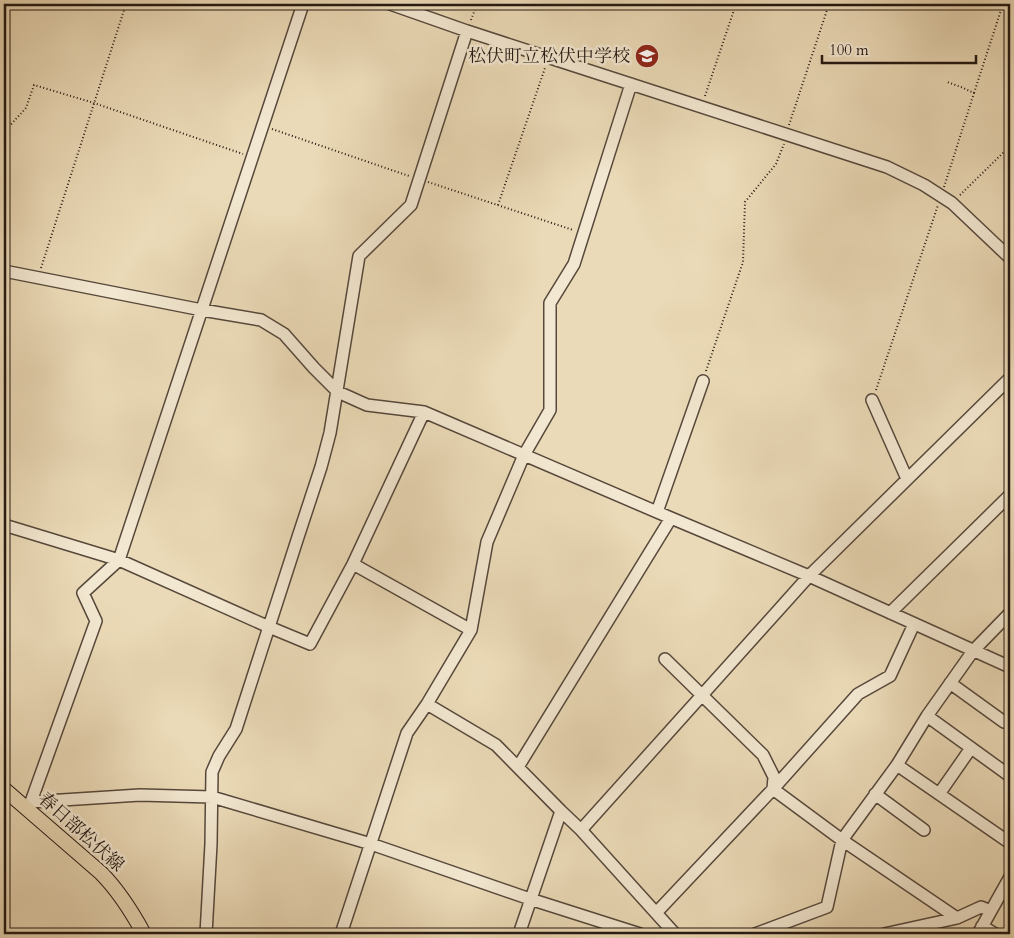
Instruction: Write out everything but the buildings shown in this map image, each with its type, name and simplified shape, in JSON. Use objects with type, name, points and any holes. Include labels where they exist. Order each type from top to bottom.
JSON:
[{"type":"main road","name":"春日部松伏線","points":[[4,789],[30,806],[113,884],[144,934]]},
{"type":"street","points":[[303,4],[119,560],[83,593],[96,621],[30,806],[140,795],[212,797],[371,844],[530,900],[640,934]]},
{"type":"street","points":[[390,4],[549,58],[887,167],[917,181],[952,203],[1010,258]]},
{"type":"street","points":[[206,934],[211,853],[212,772],[219,756],[236,729],[321,467],[338,392],[359,256],[411,205],[468,31]]},
{"type":"street","points":[[341,934],[407,733],[427,704],[471,630],[487,542],[524,455],[550,410],[550,303],[574,264],[630,84]]},
{"type":"street","points":[[4,272],[261,320],[284,334],[338,392],[367,405],[424,412],[809,576],[1010,667]]},
{"type":"street","points":[[581,830],[809,576],[1010,378]]},
{"type":"street","points":[[657,512],[703,381]]},
{"type":"street","points":[[872,400],[908,479]]},
{"type":"street","points":[[4,525],[119,560],[310,644],[353,564],[424,412]]},
{"type":"street","points":[[890,613],[1010,494]]},
{"type":"street","points":[[518,767],[671,518]]},
{"type":"street","points":[[353,564],[471,630]]},
{"type":"street","points":[[755,934],[827,907],[842,840],[897,765],[927,716],[973,651],[1010,613]]},
{"type":"street","points":[[656,913],[773,790],[858,694],[890,676],[914,624]]},
{"type":"street","points":[[666,659],[763,755],[774,777],[773,790]]},
{"type":"street","points":[[950,683],[1004,722]]},
{"type":"street","points":[[427,704],[496,745],[581,830],[676,934]]},
{"type":"street","points":[[927,716],[1010,776]]},
{"type":"street","points":[[939,794],[971,748]]},
{"type":"street","points":[[897,765],[1007,841],[1010,828]]},
{"type":"street","points":[[773,790],[842,840],[957,918]]},
{"type":"street","points":[[876,794],[924,830]]},
{"type":"street","points":[[519,934],[561,812]]},
{"type":"street","points":[[995,934],[980,930],[1009,882]]},
{"type":"street","points":[[884,934],[957,918],[981,907],[991,911]]},
{"type":"path","points":[[38,278],[126,4]]},
{"type":"path","points":[[468,31],[477,4]]},
{"type":"path","points":[[702,106],[736,4]]},
{"type":"path","points":[[703,381],[743,262],[745,202],[776,164],[828,4]]},
{"type":"path","points":[[872,400],[1003,4]]},
{"type":"path","points":[[498,205],[549,58]]},
{"type":"path","points":[[947,82],[974,93]]},
{"type":"path","points":[[4,132],[26,108],[34,85],[94,103],[252,157]]},
{"type":"path","points":[[952,203],[1010,146]]},
{"type":"place","name":"松伏町立松伏中学校","points":[[647,56]]}]
